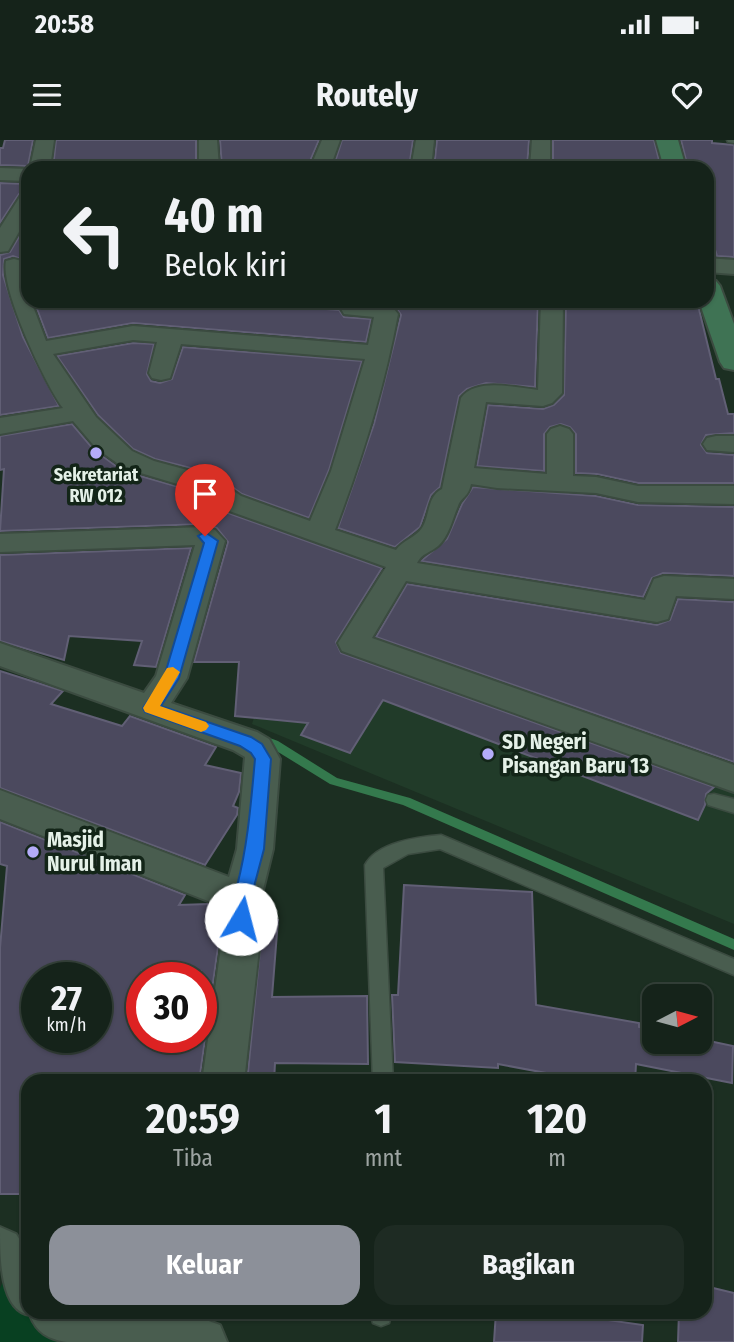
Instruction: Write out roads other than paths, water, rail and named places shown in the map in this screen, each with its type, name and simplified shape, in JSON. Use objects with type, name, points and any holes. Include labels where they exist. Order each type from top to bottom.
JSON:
[{"type":"street","points":[[41,161],[45,140]]},
{"type":"street","points":[[208,140],[209,161]]},
{"type":"street","points":[[323,161],[331,140]]},
{"type":"street","points":[[422,161],[425,140]]},
{"type":"street","points":[[540,161],[541,140]]},
{"type":"street","points":[[667,140],[673,161]]},
{"type":"street","points":[[0,174],[21,175]]},
{"type":"street","points":[[21,223],[10,261],[21,305]]},
{"type":"street","points":[[714,266],[734,267]]},
{"type":"street","points":[[714,306],[734,362]]},
{"type":"street","points":[[22,308],[39,349],[78,413],[98,435],[124,458],[214,488],[231,502],[401,566],[657,612],[664,586],[734,589]]},
{"type":"street","points":[[319,534],[344,471],[373,379],[386,314],[352,308]]},
{"type":"street","points":[[552,308],[550,393],[543,398],[477,395],[474,398],[455,494],[446,498],[431,537],[409,548],[401,566],[353,643],[724,789]]},
{"type":"street","points":[[39,349],[118,335],[171,335],[378,354]]},
{"type":"street","points":[[161,373],[171,335]]},
{"type":"street","points":[[0,426],[78,413]]},
{"type":"street","points":[[560,434],[560,483]]},
{"type":"street","points":[[460,474],[497,480],[596,485],[638,494],[734,495]]},
{"type":"street","points":[[205,536],[231,502]]},
{"type":"street","points":[[0,543],[205,536],[212,541],[159,696]]},
{"type":"street","points":[[0,654],[159,696],[246,741],[257,748],[263,759],[255,849],[242,898],[241,940],[224,1074]]},
{"type":"street","points":[[0,804],[242,898]]},
{"type":"street","points":[[77,1319],[190,1331]]},
{"type":"lane","points":[[724,789],[734,806]]},
{"type":"lane","points":[[383,1074],[374,866],[393,850],[421,843],[442,842],[734,967]]},
{"type":"waterway","points":[[259,738],[274,744],[334,781],[406,801],[734,945]]},
{"type":"place","name":"Sekretariat RW 012","points":[[96,453]]},
{"type":"place","name":"SD Negeri Pisangan Baru 13","points":[[488,754]]},
{"type":"place","name":"Masjid Nurul Iman","points":[[33,852]]}]
